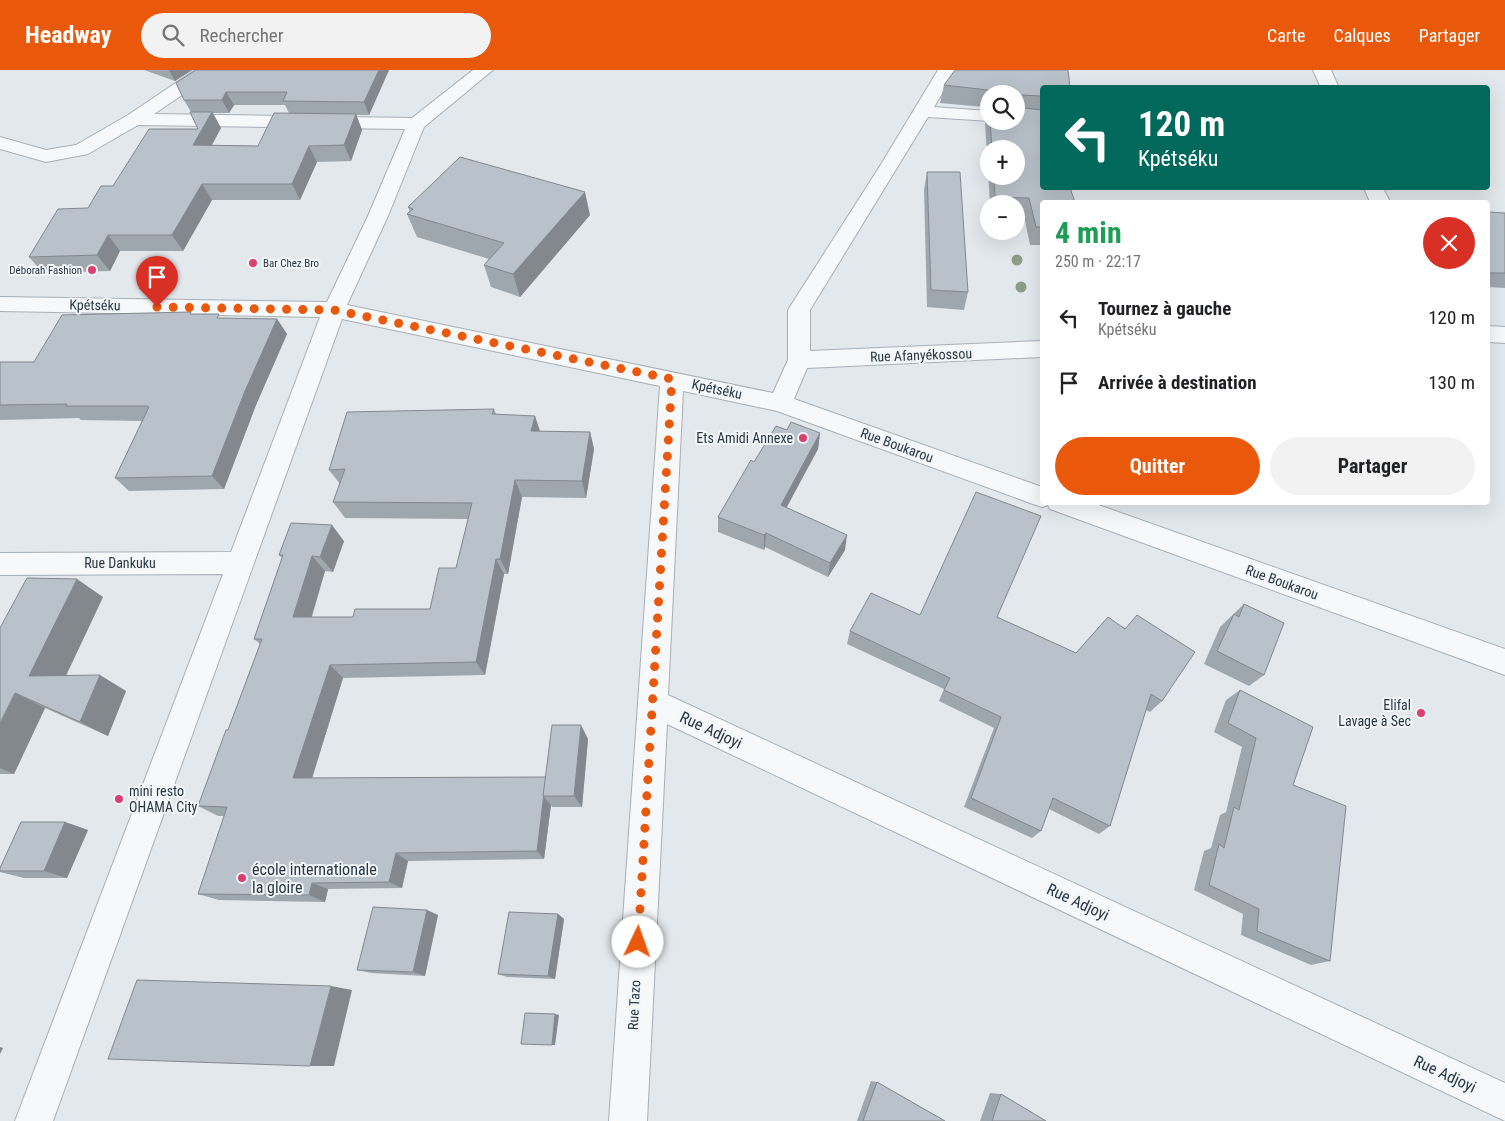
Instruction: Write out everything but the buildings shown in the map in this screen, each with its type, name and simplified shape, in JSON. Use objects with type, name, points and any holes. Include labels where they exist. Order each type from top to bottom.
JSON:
[{"type":"street","points":[[0,143],[46,156],[81,150],[134,120],[208,70]]},
{"type":"street","points":[[34,1121],[334,310],[378,216],[416,124],[484,70]]},
{"type":"street","points":[[780,403],[799,360],[799,310],[947,70]]},
{"type":"street","points":[[1322,70],[1329,85]]},
{"type":"street","points":[[922,111],[980,115]]},
{"type":"street","points":[[134,120],[416,124]]},
{"type":"street","name":"Kpétséku","points":[[0,304],[334,310],[780,403]]},
{"type":"street","points":[[1490,334],[1505,335]]},
{"type":"street","name":"Rue Afanyékossou","points":[[799,360],[1040,350]]},
{"type":"street","name":"Rue Tazo","points":[[628,1121],[672,379]]},
{"type":"street","name":"Rue Boukarou","points":[[780,403],[1040,496]]},
{"type":"street","name":"Rue Boukarou","points":[[1067,505],[1505,662]]},
{"type":"street","name":"Rue Dankuku","points":[[0,564],[239,563]]},
{"type":"street","name":"Rue Adjoyi","points":[[652,702],[1505,1102]]},
{"type":"place","name":"Bar Chez Bro","points":[[253,263]]},
{"type":"place","name":"Déborah Fashion","points":[[92,270]]},
{"type":"place","name":"Ets Amidi Annexe","points":[[803,438]]},
{"type":"place","name":"Elifal Lavage à Sec","points":[[1421,713]]},
{"type":"place","name":"mini resto OHAMA City","points":[[119,799]]},
{"type":"place","name":"école internationale la gloire","points":[[242,878]]},
{"type":"route","points":[[157,307],[334,310],[672,379],[638,942]]}]
